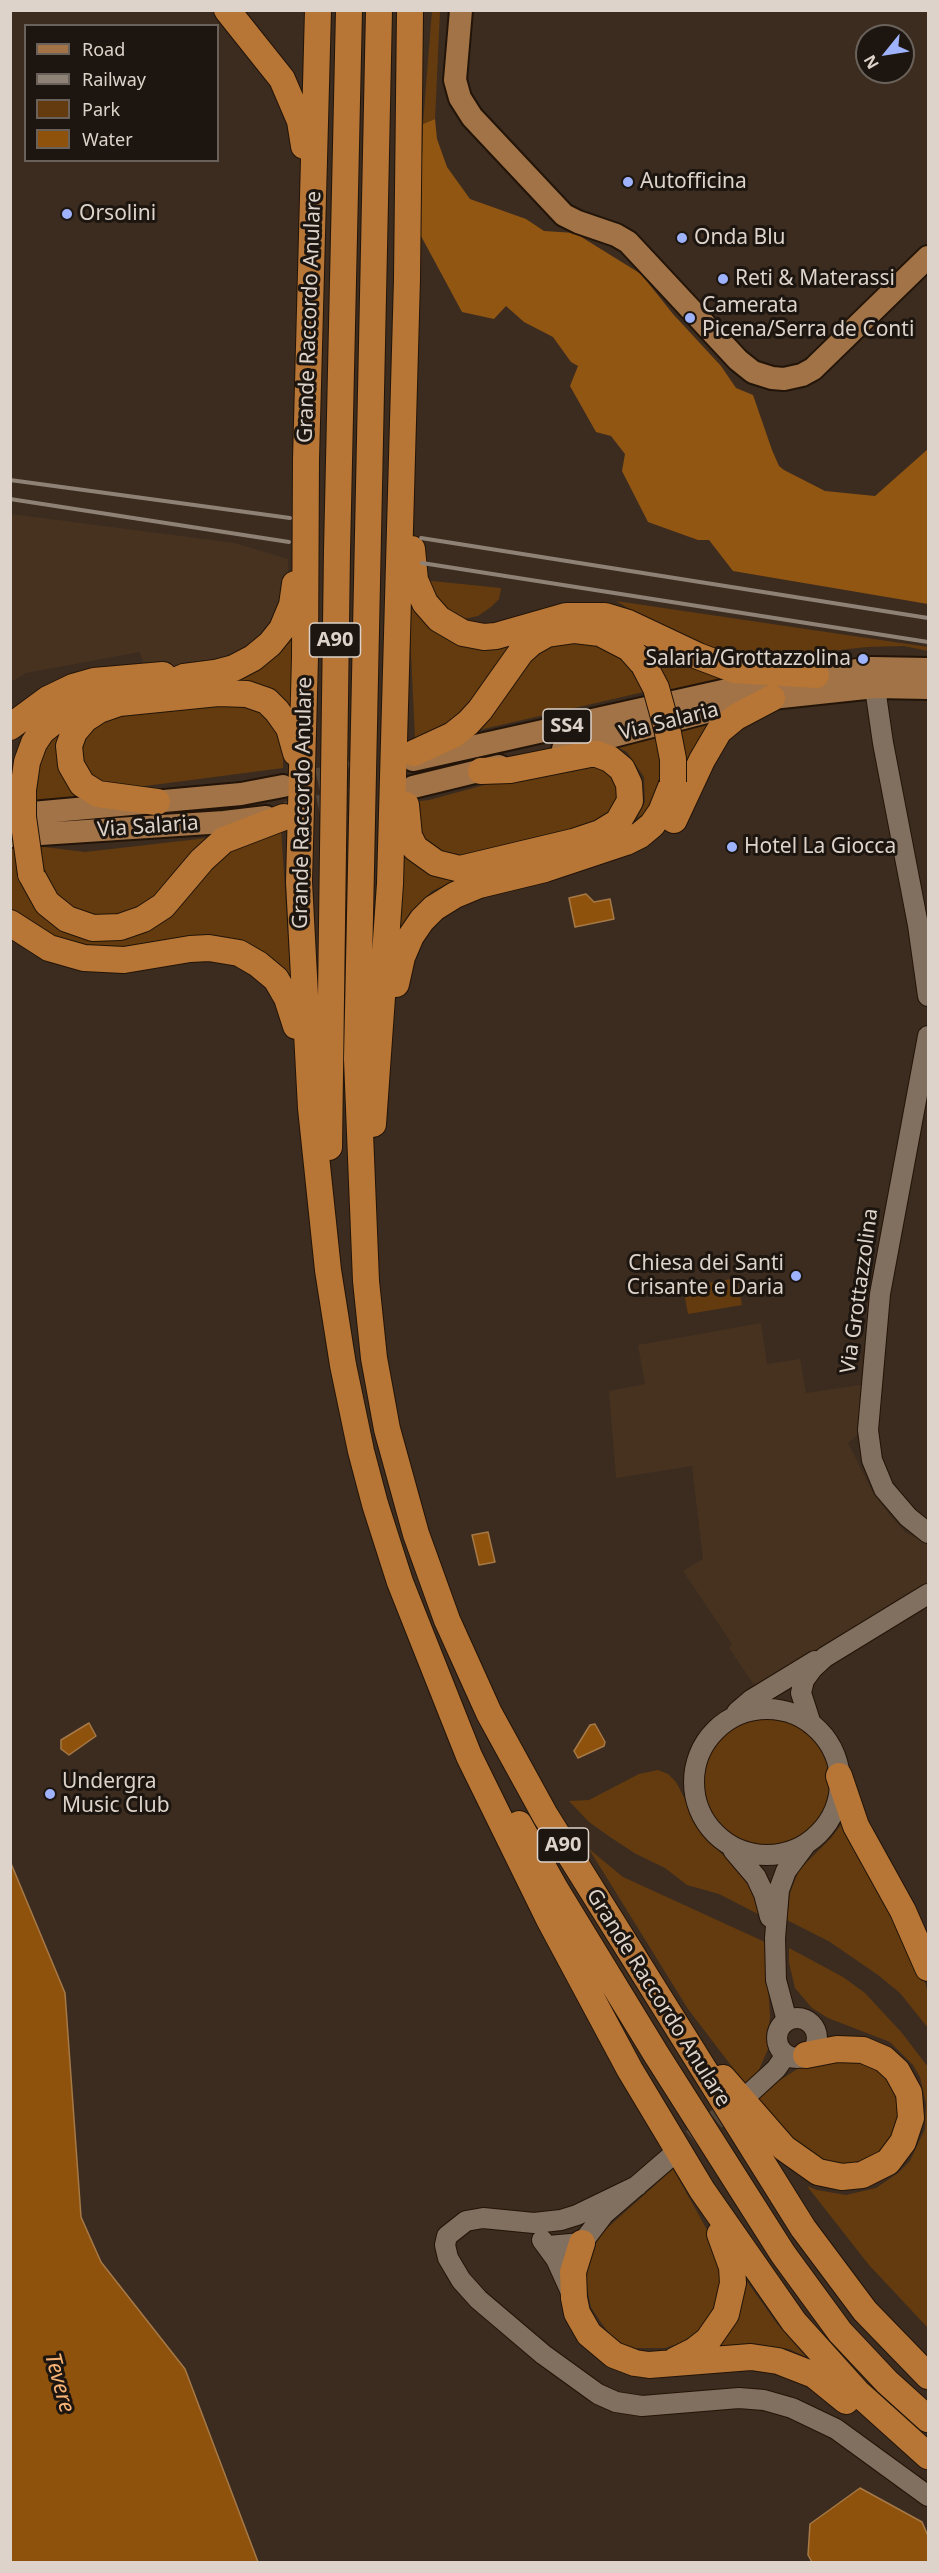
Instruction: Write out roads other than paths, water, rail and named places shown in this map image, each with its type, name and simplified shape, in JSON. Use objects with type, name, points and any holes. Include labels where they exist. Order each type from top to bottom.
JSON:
[{"type":"highway","points":[[227,10],[275,68],[292,99],[302,132],[306,197],[312,232]]},
{"type":"highway","name":"Grande Raccordo Anulare","points":[[318,10],[306,459],[306,547],[292,784],[300,894],[310,1108],[328,1270],[349,1396],[375,1504],[410,1610],[484,1788],[549,1919],[630,2070],[702,2190],[794,2322],[858,2393],[928,2456]]},
{"type":"highway","name":"Grande Raccordo Anulare","points":[[328,1270],[337,563],[350,10]]},
{"type":"highway","name":"Grande Raccordo Anulare","points":[[379,10],[357,1059],[364,1238],[372,1337],[383,1410],[405,1498],[437,1594],[478,1689],[526,1782],[663,2008],[782,2197],[865,2311],[928,2376]]},
{"type":"highway","name":"Grande Raccordo Anulare","points":[[364,1238],[390,884],[407,279],[410,10]]},
{"type":"highway","points":[[408,84],[418,44],[421,10]]},
{"type":"highway","points":[[400,475],[409,516],[418,590],[432,613],[453,628],[472,635],[490,637],[566,616],[605,616],[628,623],[698,656],[735,669],[816,675]]},
{"type":"highway","points":[[284,815],[224,840],[206,855],[163,906],[143,919],[120,927],[93,928],[67,919],[47,903],[32,874],[25,839],[23,790],[25,771],[34,743],[42,731],[72,707],[101,695],[121,690],[170,683],[184,677],[234,668],[253,658],[270,644],[282,629],[289,613],[298,562],[306,547]]},
{"type":"highway","points":[[379,1048],[388,1026],[402,957],[411,936],[426,915],[443,902],[469,888],[545,869],[626,842],[643,833],[661,813],[673,782],[673,759],[667,728],[656,688],[644,664],[625,645],[600,633],[575,630],[547,634],[531,643],[521,652],[480,710],[468,723],[453,735],[413,756]]},
{"type":"highway","points":[[10,727],[48,699],[86,683],[171,674],[184,677]]},
{"type":"highway","points":[[157,802],[98,794],[82,784],[74,772],[69,753],[72,734],[85,719],[99,710],[119,704],[226,693],[254,695],[273,706],[285,722],[296,753],[292,784]]},
{"type":"highway","points":[[545,869],[572,867],[625,856],[650,846],[673,822],[702,760],[719,731],[736,717],[772,698]]},
{"type":"highway","points":[[396,705],[404,755],[409,836],[420,853],[440,865],[468,868],[581,840],[606,830],[618,822],[630,801],[629,783],[619,765],[597,754],[510,770],[481,771]]},
{"type":"highway","points":[[10,923],[49,948],[84,958],[124,960],[209,948],[239,953],[250,958],[276,979],[290,1004],[310,1108]]},
{"type":"highway","name":"Grande Raccordo Anulare","points":[[446,1696],[556,1890],[772,2237],[840,2332],[887,2382],[928,2418]]},
{"type":"highway","points":[[839,1776],[856,1826],[903,1911],[928,1968]]},
{"type":"highway","points":[[663,2008],[774,2137],[802,2162],[818,2172],[842,2177],[861,2175],[888,2162],[903,2142],[911,2118],[909,2093],[897,2071],[884,2059],[862,2050],[837,2049],[796,2055]]},
{"type":"highway","points":[[672,2363],[708,2340],[719,2327],[730,2301],[732,2267],[702,2190]]},
{"type":"highway","points":[[582,2243],[573,2272],[574,2298],[584,2327],[606,2350],[635,2363],[672,2363],[751,2357],[778,2361],[801,2368],[819,2378],[879,2430],[928,2466]]},
{"type":"main road","points":[[462,10],[455,80],[458,95],[472,117],[564,214],[628,242],[738,360],[753,372],[766,377],[784,379],[802,375],[813,369],[926,257]]},
{"type":"main road","name":"Via Salaria","points":[[413,787],[718,709],[928,669]]},
{"type":"main road","name":"Via Salaria","points":[[413,756],[737,687],[816,675],[873,678],[928,688]]},
{"type":"main road","name":"Via Salaria","points":[[10,815],[241,794],[292,784]]},
{"type":"main road","name":"Via Salaria","points":[[10,836],[225,822],[284,815]]},
{"type":"street","points":[[873,678],[918,925],[928,996]]},
{"type":"street","name":"Via Grottazzolina","points":[[928,1036],[880,1294],[868,1442],[874,1467],[886,1493],[908,1517],[928,1533]]},
{"type":"street","points":[[911,1603],[928,1588]]},
{"type":"street","points":[[731,1718],[746,1703],[768,1688],[807,1664],[825,1657],[928,1594]]},
{"type":"street","points":[[787,2021],[776,1980],[775,1938],[781,1881],[810,1839],[825,1824],[834,1810],[840,1787],[830,1746],[811,1724],[803,1705],[801,1687],[807,1675],[825,1657]]},
{"type":"street","points":[[775,1938],[762,1887],[753,1873],[716,1833],[706,1818],[697,1795],[694,1775],[696,1760],[704,1744],[721,1724],[757,1709],[770,1708],[787,1711],[811,1724]]},
{"type":"street","points":[[729,1846],[752,1855],[773,1855],[792,1850],[810,1839]]},
{"type":"street","points":[[752,2091],[796,2055],[815,2047],[815,2030],[801,2019],[787,2021],[779,2029],[777,2035],[779,2047],[796,2055]]},
{"type":"street","points":[[548,2246],[582,2243],[604,2214],[669,2158]]},
{"type":"street","points":[[637,2186],[577,2216],[534,2223],[478,2219],[457,2227],[446,2241],[445,2250],[450,2263],[478,2299],[584,2386],[610,2400],[642,2406],[739,2398],[764,2400],[792,2408],[836,2429],[928,2496]]},
{"type":"street","points":[[506,2220],[524,2227],[548,2246],[574,2298]]},
{"type":"water","points":[[586,894],[594,902],[610,899],[614,919],[575,927],[569,898]]},
{"type":"water","points":[[488,1532],[495,1562],[479,1565],[472,1535]]},
{"type":"water","points":[[89,1723],[96,1736],[69,1755],[61,1749],[61,1740]]},
{"type":"water","points":[[595,1724],[605,1742],[604,1746],[578,1758],[574,1751],[590,1725]]},
{"type":"water","name":"Tevere","points":[[10,1861],[65,1993],[81,2217],[101,2262],[185,2369],[258,2562],[11,2562]]},
{"type":"water","points":[[860,2488],[922,2522],[928,2536],[928,2562],[812,2562],[808,2555],[810,2524]]},
{"type":"tunnel","points":[[285,786],[408,760]]},
{"type":"tunnel","points":[[286,813],[409,787]]},
{"type":"tunnel","points":[[669,2158],[740,2100]]},
{"type":"railway","points":[[10,480],[290,518]]},
{"type":"railway","points":[[10,499],[289,542]]},
{"type":"railway","points":[[421,538],[928,618]]},
{"type":"railway","points":[[422,563],[928,642]]},
{"type":"place","name":"Autofficina","points":[[628,182]]},
{"type":"place","name":"Orsolini","points":[[67,214]]},
{"type":"place","name":"Onda Blu","points":[[682,238]]},
{"type":"place","name":"Reti & Materassi","points":[[723,279]]},
{"type":"place","name":"Camerata Picena/Serra de Conti","points":[[690,318]]},
{"type":"place","name":"Salaria/Grottazzolina","points":[[863,659]]},
{"type":"place","name":"Hotel La Giocca","points":[[732,847]]},
{"type":"place","name":"Chiesa dei Santi Crisante e Daria","points":[[796,1276]]},
{"type":"place","name":"Undergra Music Club","points":[[50,1794]]}]
